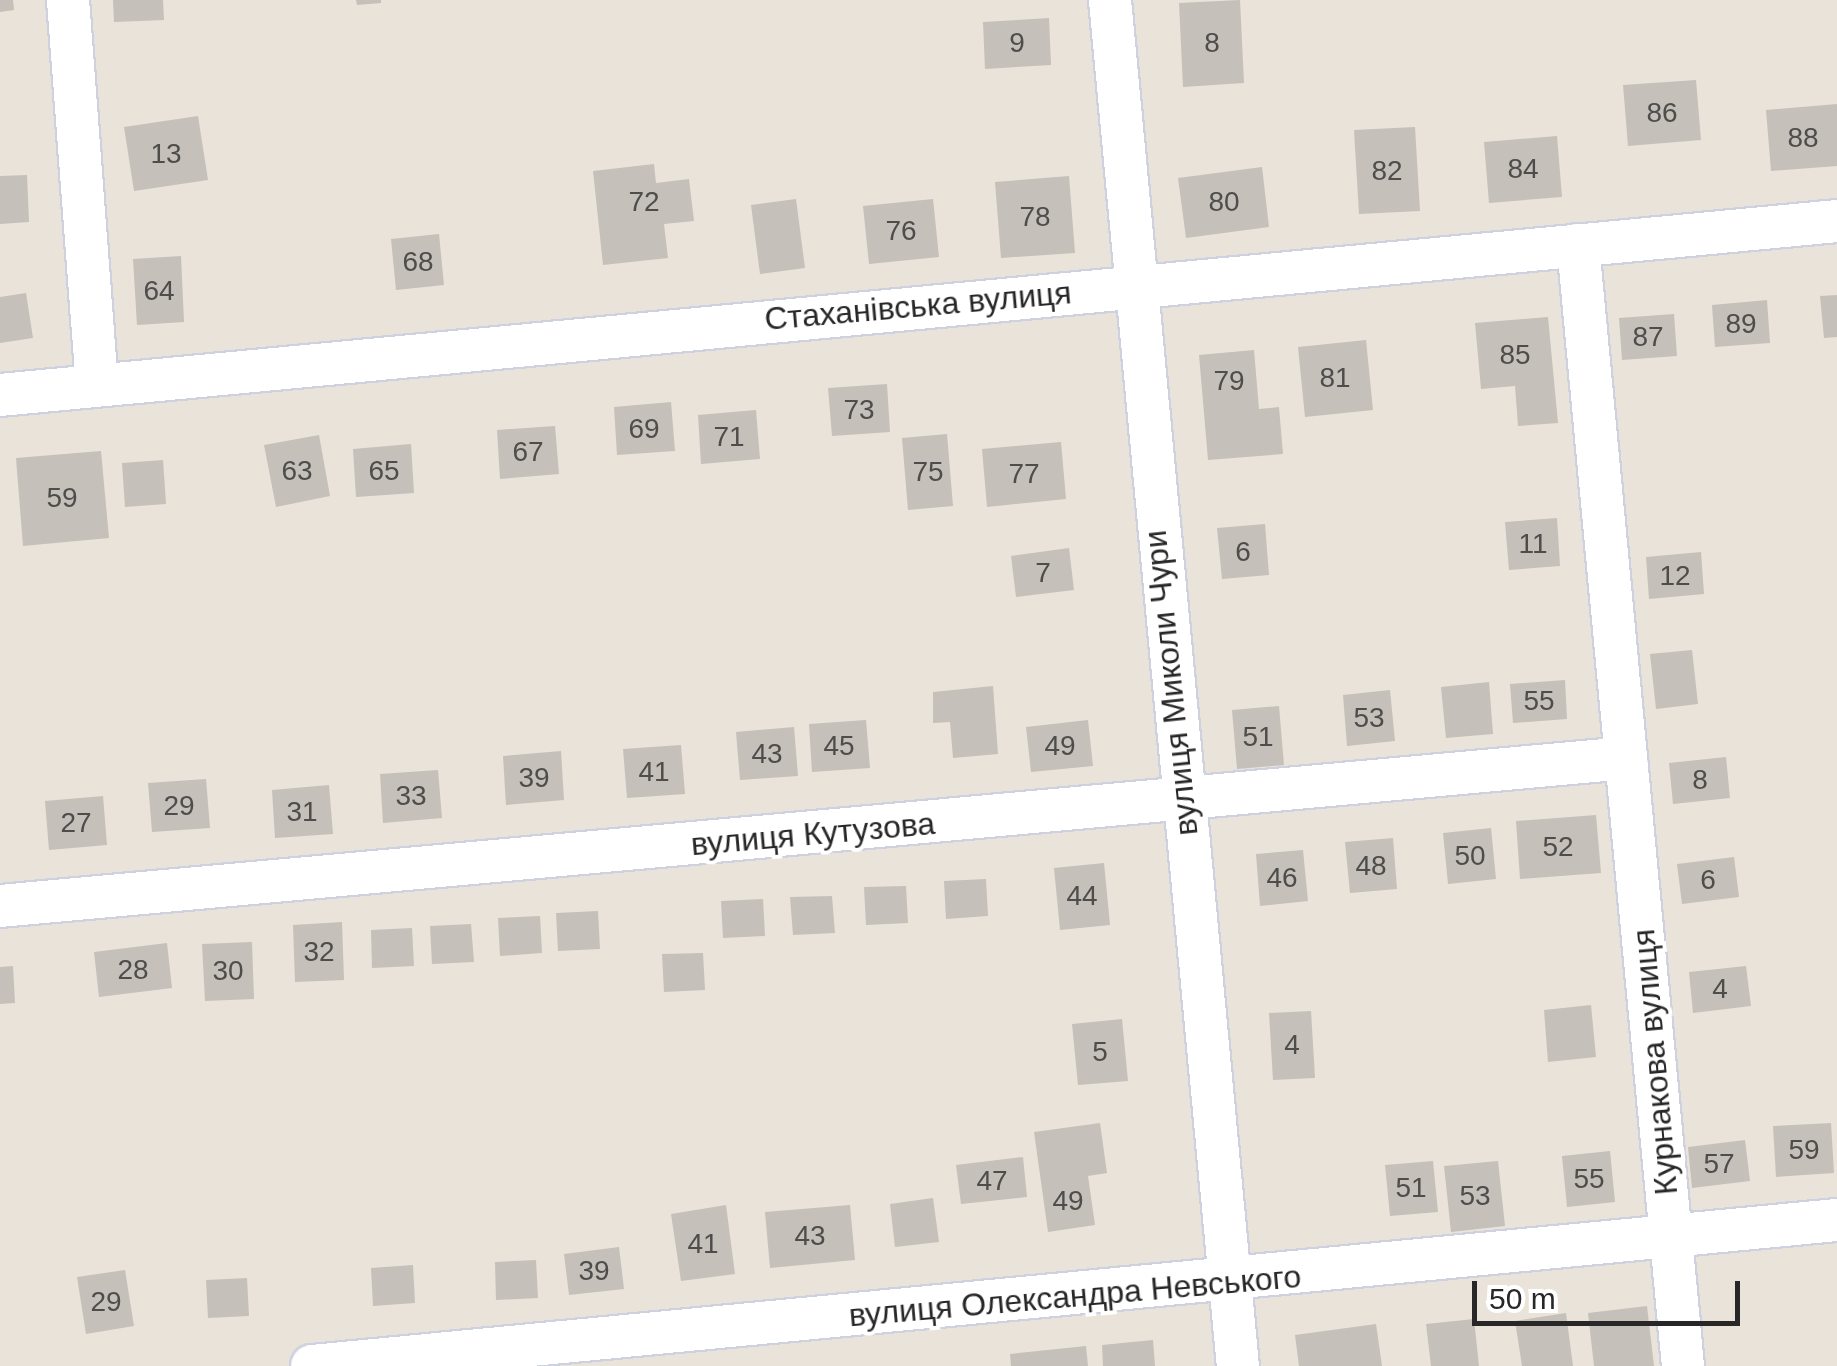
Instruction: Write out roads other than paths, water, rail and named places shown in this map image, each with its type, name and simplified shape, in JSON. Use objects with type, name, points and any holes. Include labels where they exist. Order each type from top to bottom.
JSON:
[{"type":"street","points":[[68,0],[97,385]]},
{"type":"street","name":"вулиця Миколи Чури","points":[[1110,0],[1131,285],[1238,1366]]},
{"type":"street","name":"Стаханівська вулиця","points":[[0,395],[1131,285],[1837,222]]},
{"type":"street","name":"Курнакова вулиця","points":[[1578,245],[1683,1366]]},
{"type":"street","name":"вулиця Кутузова","points":[[0,906],[1626,758]]},
{"type":"street","name":"вулиця Олександра Невського","points":[[312,1366],[1229,1282],[1837,1220]]}]
